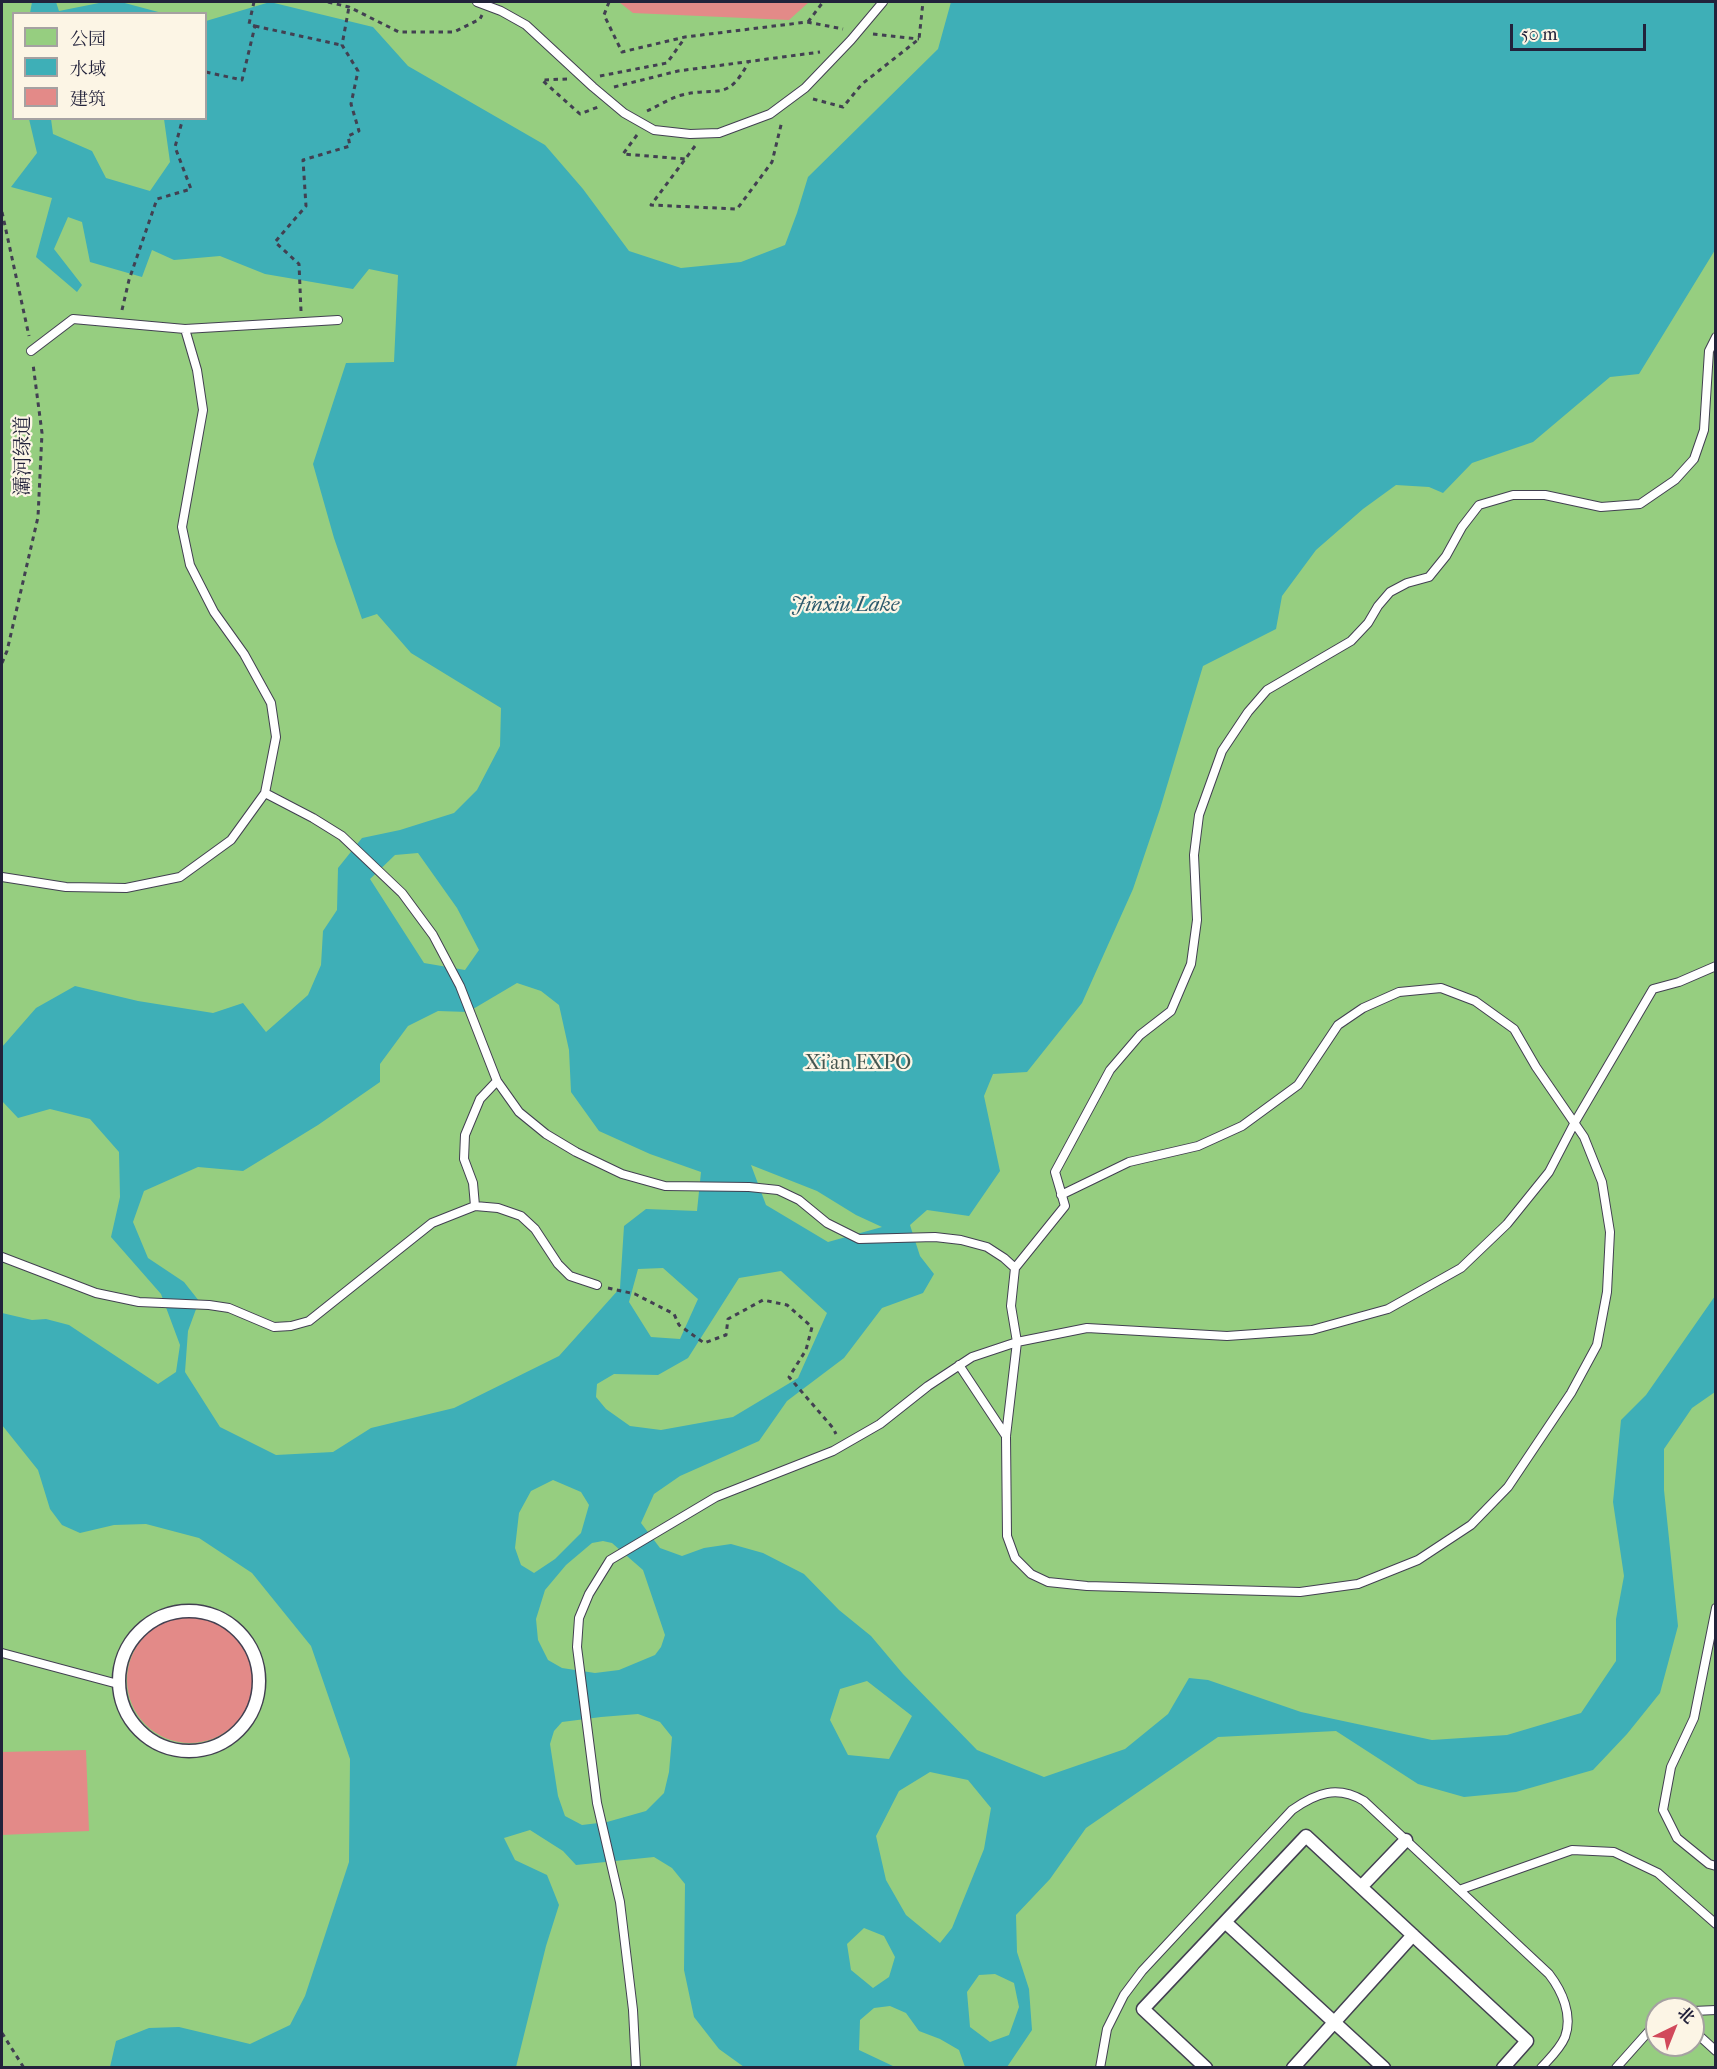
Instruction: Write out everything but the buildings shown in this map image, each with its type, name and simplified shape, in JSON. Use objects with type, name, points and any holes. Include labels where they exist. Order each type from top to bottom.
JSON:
[{"type":"street","points":[[188,1611],[210,1614],[230,1625],[246,1641],[256,1660],[259,1683],[255,1707],[243,1727],[224,1743],[202,1751],[178,1751],[155,1743],[136,1728],[124,1708],[118,1684],[121,1662],[131,1641],[146,1625],[166,1615],[188,1611]]},
{"type":"street","points":[[1206,2067],[1143,2009],[1306,1836],[1527,2041],[1503,2067]]},
{"type":"street","points":[[1361,1887],[1406,1840]]},
{"type":"street","points":[[1225,1922],[1384,2067]]},
{"type":"street","points":[[1293,2067],[1413,1935]]},
{"type":"lane","points":[[477,2],[526,25],[597,91],[632,118],[654,130],[690,134],[718,133],[770,114],[797,94],[843,49],[883,2]]},
{"type":"lane","points":[[31,351],[73,319],[185,329],[338,320]]},
{"type":"lane","points":[[2,877],[66,888],[126,888],[180,877],[231,840],[265,793],[276,737],[271,703],[243,654],[214,612],[190,565],[182,527],[203,410],[197,370],[185,329]]},
{"type":"lane","points":[[1061,1195],[1129,1162],[1198,1146],[1242,1126],[1298,1085],[1338,1025],[1364,1008],[1399,992],[1441,988],[1475,1001],[1514,1029],[1536,1067],[1584,1137],[1602,1182],[1610,1232],[1607,1292],[1597,1344],[1571,1393],[1508,1486],[1471,1525],[1418,1560],[1358,1584],[1300,1592],[1087,1587],[1048,1582],[1031,1574],[1015,1558],[1007,1536],[1006,1436],[1017,1342],[1011,1306],[1015,1268],[1065,1206],[1061,1195],[1055,1172],[1110,1070],[1140,1035],[1171,1011],[1191,964],[1197,920],[1194,855],[1199,815],[1222,751],[1248,712],[1267,690],[1352,641],[1390,592],[1407,583],[1429,577],[1446,556],[1462,527],[1479,505],[1512,495],[1545,495],[1601,507],[1640,504],[1675,480],[1694,459],[1704,430],[1709,351],[1716,337]]},
{"type":"lane","points":[[265,793],[342,836],[402,894],[433,935],[460,986],[497,1081],[519,1112],[546,1134],[576,1152],[622,1174],[665,1186],[749,1187],[778,1190],[799,1200],[827,1223],[859,1239],[935,1237],[961,1240],[987,1247],[1015,1268]]},
{"type":"lane","points":[[636,2067],[633,2010],[620,1902],[597,1803],[577,1647],[579,1618],[589,1594],[610,1560],[716,1497],[840,1446],[880,1424],[928,1386],[972,1356],[1017,1342],[1087,1328],[1227,1336],[1312,1330],[1388,1309],[1461,1268],[1507,1224],[1549,1172],[1575,1122],[1653,989],[1679,982],[1716,966]]},
{"type":"lane","points":[[475,1206],[473,1183],[464,1159],[465,1135],[480,1099],[497,1081]]},
{"type":"lane","points":[[2,1257],[96,1293],[139,1302],[229,1308],[274,1327],[291,1326],[309,1321],[432,1222],[475,1206],[498,1208],[521,1216],[535,1229],[558,1264],[570,1276],[597,1285]]},
{"type":"lane","points":[[959,1365],[1006,1436]]},
{"type":"lane","points":[[1716,1608],[1694,1718],[1671,1767],[1663,1810],[1677,1838],[1709,1864],[1716,1866]]},
{"type":"lane","points":[[2,1653],[118,1684]]},
{"type":"lane","points":[[1100,2067],[1107,2029],[1124,1995],[1142,1971],[1292,1810],[1309,1798],[1330,1793],[1351,1793],[1364,1801],[1549,1974],[1560,1989],[1567,2011],[1565,2036],[1556,2051],[1541,2067]]},
{"type":"lane","points":[[1459,1890],[1572,1850],[1614,1852],[1658,1873],[1716,1924]]},
{"type":"lane","points":[[1616,2067],[1645,2035]]},
{"type":"path","points":[[254,2],[249,24],[342,45]]},
{"type":"path","points":[[328,2],[349,6],[399,32],[454,32],[480,19],[488,6]]},
{"type":"path","points":[[609,2],[604,15],[622,52],[685,37],[807,22],[858,32],[919,39]]},
{"type":"path","points":[[807,22],[823,2]]},
{"type":"path","points":[[797,94],[843,107],[862,84],[919,39],[923,2]]},
{"type":"path","points":[[302,322],[299,264],[275,242],[306,206],[303,160],[350,146],[348,136],[360,131],[351,104],[358,71],[342,45],[349,6]]},
{"type":"path","points":[[207,72],[242,80],[255,26]]},
{"type":"path","points":[[597,91],[678,71],[843,49]]},
{"type":"path","points":[[632,118],[682,95],[728,90],[748,63]]},
{"type":"path","points":[[704,133],[651,205],[737,210],[772,162],[787,102]]},
{"type":"path","points":[[118,323],[129,280],[157,199],[191,189],[175,147],[182,120]]},
{"type":"path","points":[[645,124],[623,154],[685,159]]},
{"type":"path","name":"灞河绿道","points":[[2,212],[31,351],[42,433],[38,517],[7,651],[2,663]]},
{"type":"path","points":[[597,1285],[635,1294],[674,1314],[679,1325],[704,1343],[726,1335],[728,1319],[763,1300],[787,1305],[812,1327],[806,1350],[789,1377],[833,1428],[840,1446]]},
{"type":"path","points":[[2,2033],[24,2067]]},
{"type":"green space","name":"Xi'an EXPO","points":[[2,2],[1715,2],[1715,2067],[2,2067]]},
{"type":"water","points":[[32,2],[56,2],[59,11],[104,2],[121,2],[158,12],[30,12]]},
{"type":"water","name":"Jinxiu Lake","points":[[270,2],[373,27],[408,66],[545,145],[583,189],[629,251],[681,268],[741,262],[785,245],[808,177],[938,49],[951,2],[1715,2],[1715,250],[1639,374],[1610,377],[1533,442],[1472,463],[1443,493],[1429,487],[1396,485],[1363,509],[1316,550],[1282,596],[1276,629],[1203,666],[1160,809],[1133,889],[1082,1003],[1027,1072],[993,1074],[984,1096],[1000,1171],[969,1216],[927,1210],[910,1225],[920,1256],[934,1274],[923,1293],[882,1308],[844,1358],[787,1401],[759,1441],[680,1476],[654,1494],[641,1523],[660,1548],[682,1556],[704,1548],[731,1544],[763,1553],[804,1574],[839,1610],[871,1636],[903,1674],[977,1750],[1044,1777],[1125,1749],[1168,1714],[1189,1678],[1208,1680],[1301,1712],[1432,1740],[1507,1735],[1581,1713],[1616,1661],[1616,1619],[1624,1576],[1613,1502],[1621,1420],[1646,1395],[1715,1296],[1715,1392],[1692,1408],[1664,1449],[1664,1490],[1678,1626],[1660,1693],[1627,1734],[1593,1770],[1516,1792],[1464,1797],[1418,1784],[1336,1731],[1218,1737],[1086,1828],[1050,1879],[1016,1915],[1017,1952],[1029,1989],[1032,2030],[1007,2067],[965,2067],[959,2050],[919,2031],[906,2013],[890,2006],[874,2008],[860,2020],[859,2050],[895,2067],[744,2067],[719,2049],[694,2017],[684,1970],[685,1884],[672,1868],[654,1857],[576,1865],[563,1851],[530,1830],[504,1838],[515,1860],[547,1875],[559,1905],[546,1946],[516,2067],[110,2067],[116,2041],[149,2028],[179,2027],[250,2044],[290,2025],[305,1996],[349,1862],[350,1759],[311,1646],[252,1573],[199,1538],[146,1524],[114,1525],[80,1533],[62,1525],[50,1509],[38,1470],[2,1425],[2,1313],[32,1320],[46,1319],[69,1325],[158,1384],[176,1372],[180,1345],[161,1294],[111,1237],[120,1197],[119,1152],[90,1119],[50,1109],[18,1118],[2,1101],[2,1047],[36,1008],[75,986],[138,1001],[213,1013],[243,1003],[266,1032],[308,995],[321,965],[323,931],[337,910],[338,868],[362,838],[400,830],[454,813],[477,790],[500,746],[501,708],[411,653],[377,614],[362,619],[334,538],[313,464],[346,363],[394,362],[398,275],[369,269],[353,289],[265,274],[220,256],[174,260],[152,250],[142,277],[90,262],[82,222],[68,217],[54,249],[82,285],[77,292],[36,257],[52,198],[11,187],[37,153],[29,120],[51,120],[53,134],[92,151],[106,178],[150,191],[170,162],[164,120],[207,120],[207,21]],"holes":[[[418,853],[457,908],[479,950],[465,970],[424,963],[370,879],[395,855]],[[517,983],[541,991],[559,1005],[569,1050],[571,1092],[599,1131],[650,1154],[701,1172],[697,1211],[646,1209],[624,1226],[620,1288],[559,1356],[454,1408],[371,1428],[333,1452],[276,1455],[220,1427],[185,1372],[188,1331],[199,1301],[184,1282],[148,1258],[133,1222],[144,1191],[198,1167],[243,1171],[318,1125],[380,1082],[380,1064],[408,1026],[438,1011],[468,1012]],[[751,1165],[817,1191],[856,1215],[882,1227],[828,1242],[766,1205]],[[663,1268],[698,1299],[680,1339],[651,1337],[629,1302],[638,1269]],[[781,1271],[827,1313],[798,1378],[733,1417],[661,1430],[630,1426],[606,1409],[596,1397],[597,1384],[614,1374],[658,1375],[688,1358],[739,1278]],[[553,1480],[581,1492],[589,1505],[581,1533],[555,1559],[534,1573],[521,1565],[515,1548],[519,1513],[531,1491]],[[603,1541],[612,1543],[643,1570],[665,1635],[655,1655],[619,1670],[595,1673],[562,1668],[548,1660],[538,1640],[536,1619],[545,1590],[566,1565],[592,1543]],[[867,1681],[912,1716],[889,1759],[848,1755],[830,1720],[840,1689]],[[638,1714],[660,1722],[672,1737],[669,1772],[664,1793],[646,1811],[607,1822],[582,1825],[565,1816],[558,1796],[550,1744],[554,1731],[562,1722]],[[930,1772],[968,1780],[991,1808],[984,1849],[952,1928],[940,1943],[906,1915],[886,1880],[876,1836],[899,1791]],[[864,1928],[884,1936],[895,1957],[889,1977],[873,1988],[851,1970],[847,1944]],[[995,1974],[1014,1983],[1019,2007],[1009,2035],[990,2042],[970,2027],[967,1992],[979,1975]]]}]
